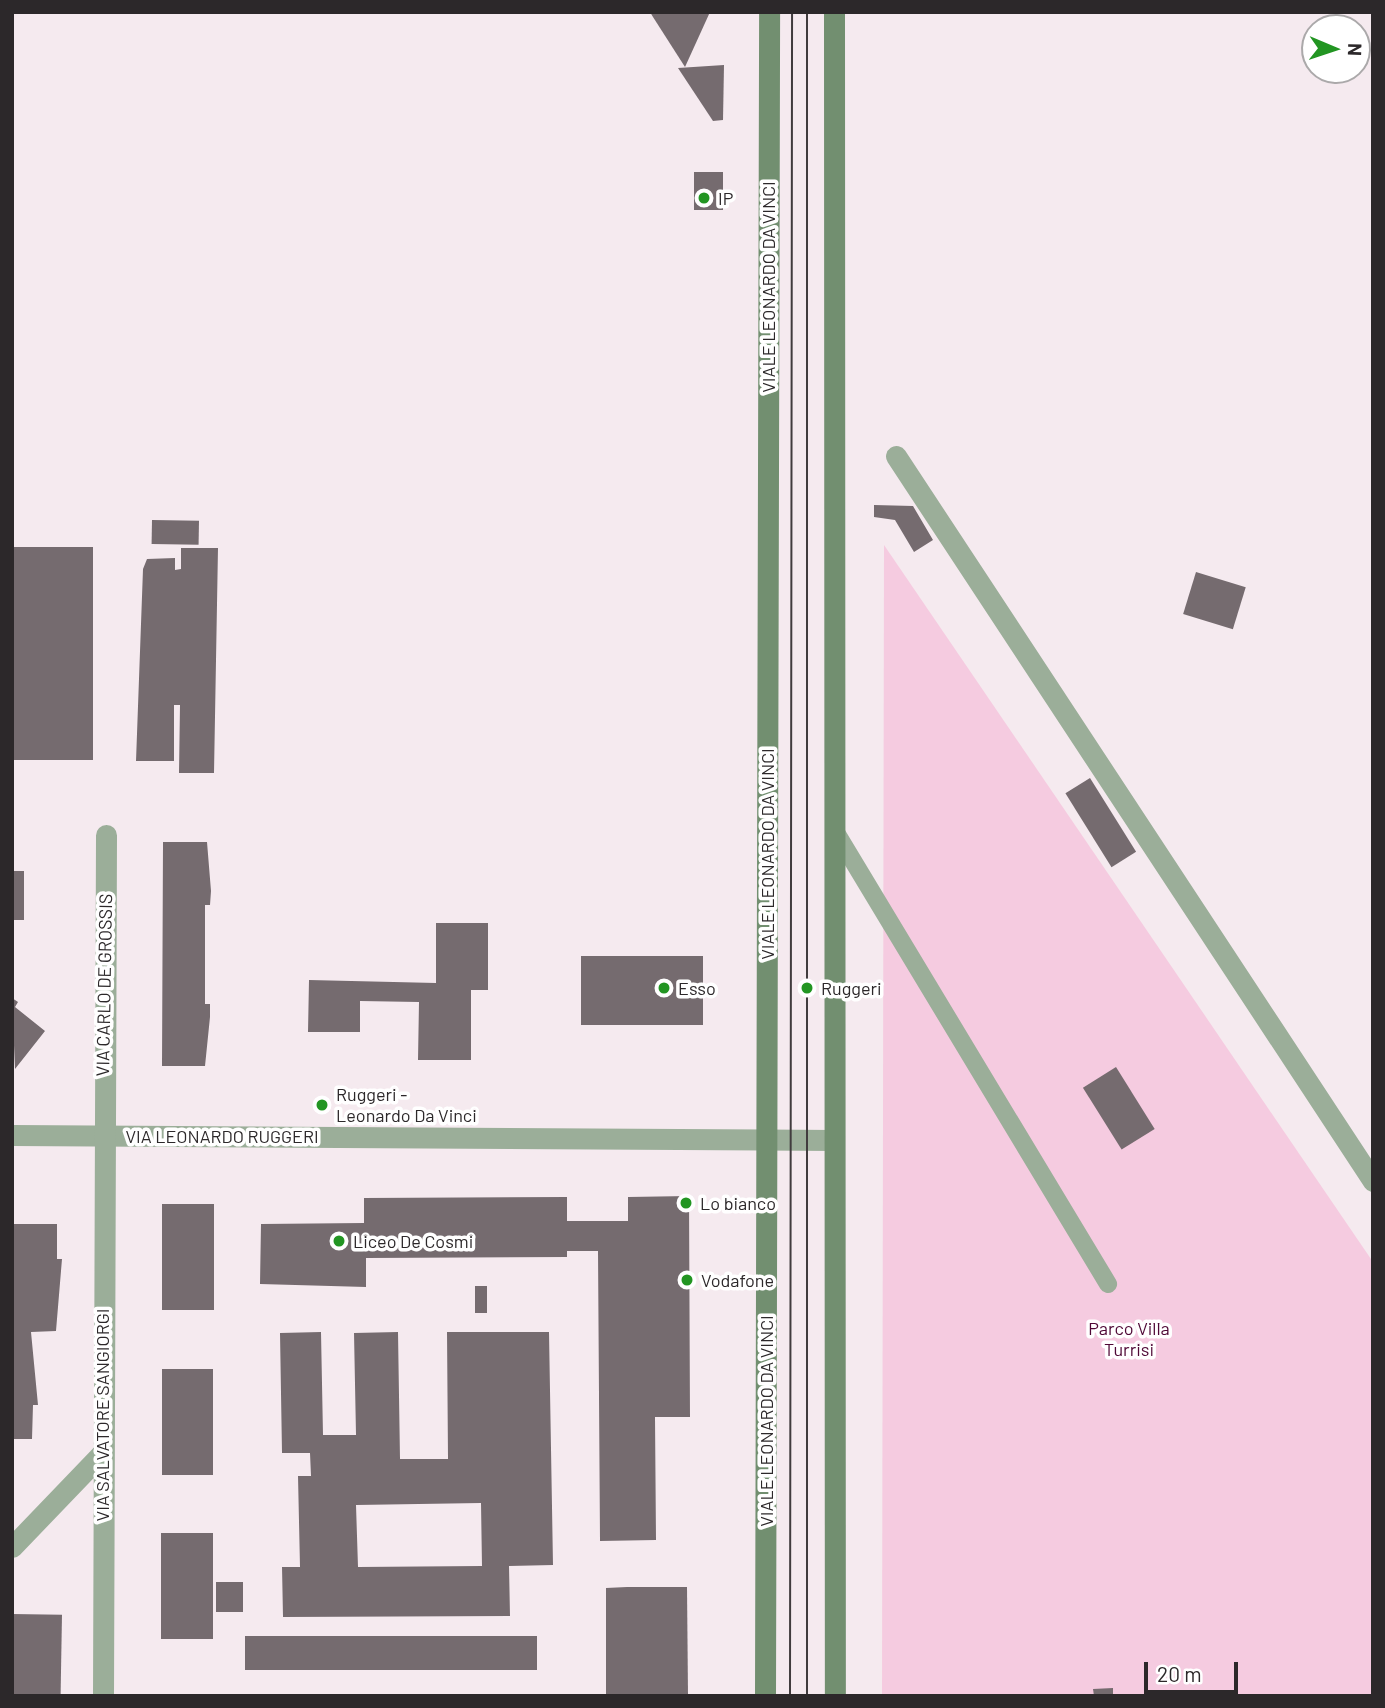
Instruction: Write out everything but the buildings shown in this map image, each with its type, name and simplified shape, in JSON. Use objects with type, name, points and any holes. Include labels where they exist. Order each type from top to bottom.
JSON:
[{"type":"street","name":"VIALE LEONARDO DA VINCI","points":[[765,1696],[769,12]]},
{"type":"street","points":[[834,12],[835,1696]]},
{"type":"street","points":[[896,456],[1373,1181]]},
{"type":"street","name":"VIA CARLO DE GROSSIS","points":[[102,1135],[106,835]]},
{"type":"street","name":"VIA LEONARDO RUGGERI","points":[[12,1135],[834,1140]]},
{"type":"street","name":"VIA SALVATORE SANGIORGI","points":[[102,1135],[103,1696]]},
{"type":"street","points":[[12,1547],[102,1453]]},
{"type":"lane","points":[[834,828],[862,884],[1108,1284]]},
{"type":"green space","name":"Parco Villa Turrisi","points":[[884,545],[1373,1262],[1373,1696],[882,1696]]},
{"type":"tram line","points":[[790,1696],[792,12]]},
{"type":"tram line","points":[[807,12],[807,1696]]},
{"type":"place","name":"IP","points":[[704,198]]},
{"type":"place","name":"Esso","points":[[664,988]]},
{"type":"place","name":"Ruggeri","points":[[807,988]]},
{"type":"place","name":"Ruggeri - Leonardo Da Vinci","points":[[322,1105]]},
{"type":"place","name":"Lo bianco","points":[[686,1203]]},
{"type":"place","name":"Liceo De Cosmi","points":[[339,1241]]},
{"type":"place","name":"Vodafone","points":[[687,1280]]}]
